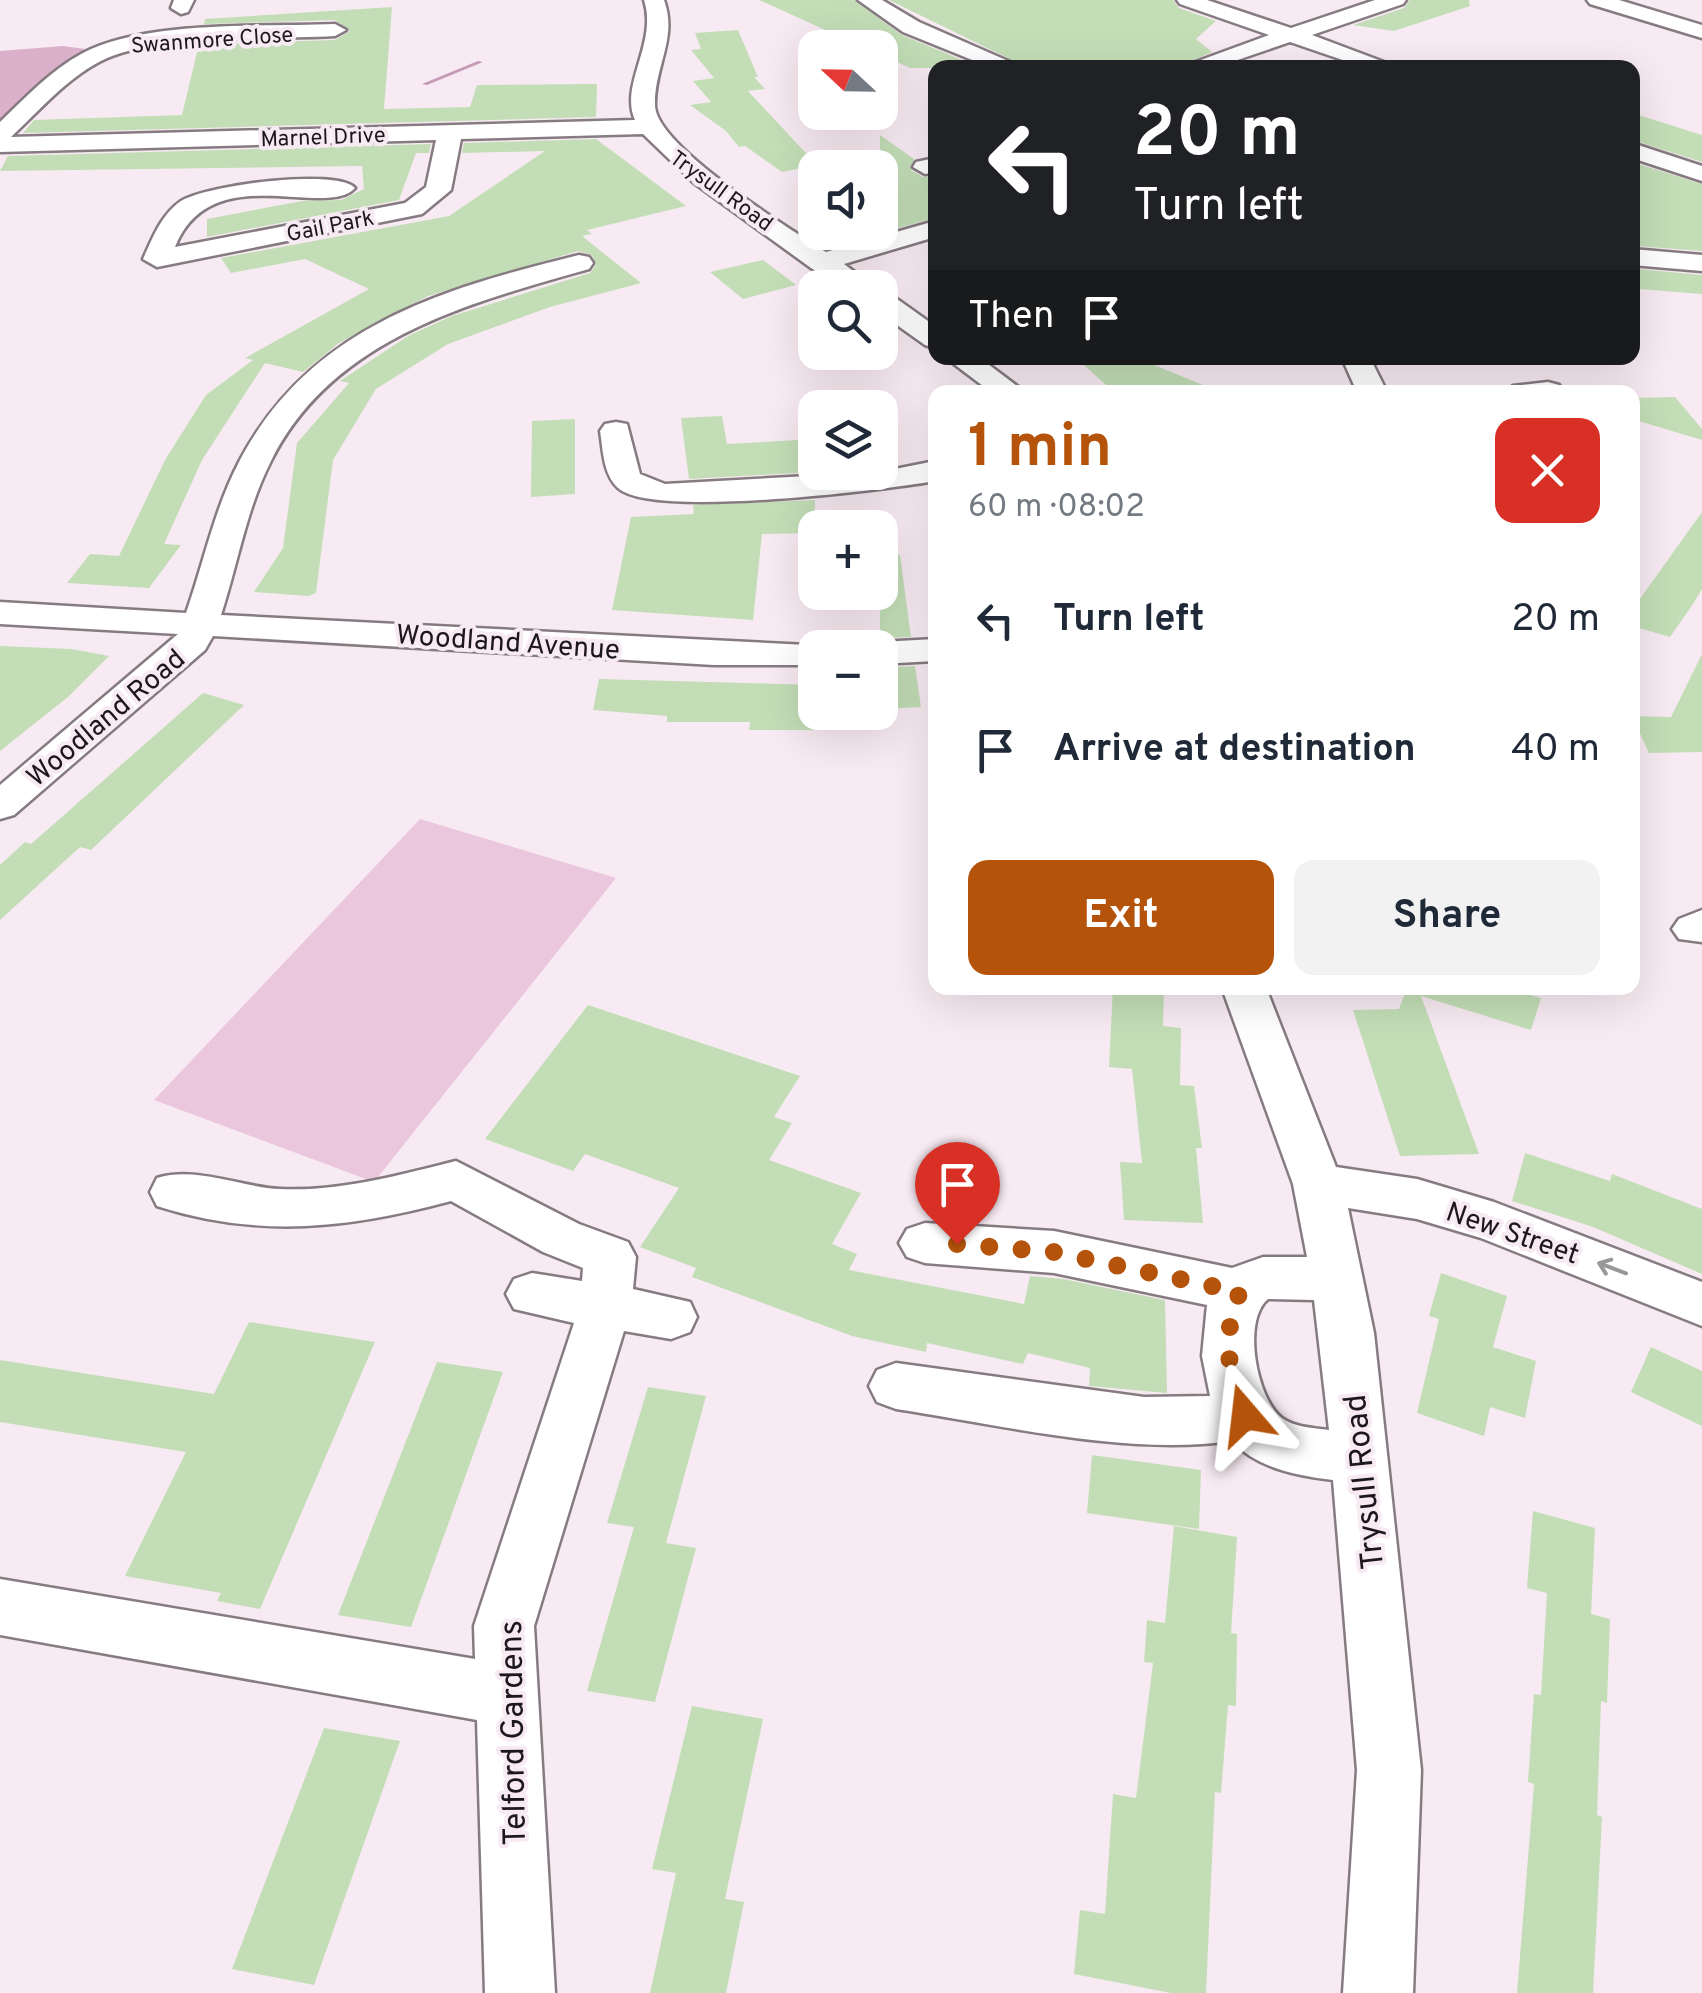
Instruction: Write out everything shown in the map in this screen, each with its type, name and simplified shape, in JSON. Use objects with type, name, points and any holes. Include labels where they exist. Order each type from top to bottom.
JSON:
[{"type":"street","name":"Swanmore Close","points":[[0,135],[78,67],[106,50],[143,42],[333,40],[339,0]]},
{"type":"street","name":"Trysull Road","points":[[654,0],[662,24],[642,108],[646,126],[672,156],[833,270]]},
{"type":"street","points":[[868,0],[911,26],[994,60]]},
{"type":"street","points":[[1187,0],[1367,60]]},
{"type":"street","points":[[1214,60],[1396,0]]},
{"type":"street","points":[[1598,0],[1702,32]]},
{"type":"street","name":"Marnel Drive","points":[[0,146],[646,126]]},
{"type":"street","name":"Gail Park","points":[[342,188],[216,194],[185,210],[174,221],[157,259],[413,209],[428,202],[438,190],[450,132]]},
{"type":"street","points":[[1640,153],[1702,174]]},
{"type":"street","points":[[820,262],[928,230]]},
{"type":"street","points":[[1640,258],[1702,263]]},
{"type":"street","points":[[202,622],[225,536],[256,458],[292,400],[323,370],[364,342],[448,300],[578,263]]},
{"type":"street","points":[[898,313],[928,334]]},
{"type":"street","points":[[971,365],[1000,385]]},
{"type":"street","points":[[616,431],[625,480],[633,488],[665,494],[885,480],[928,472]]},
{"type":"street","name":"Woodland Avenue","points":[[0,613],[714,654],[798,654]]},
{"type":"street","name":"Woodland Road","points":[[0,806],[192,642],[202,622]]},
{"type":"street","points":[[898,652],[928,650]]},
{"type":"street","name":"Trysull Road","points":[[1247,995],[1318,1184],[1338,1281],[1360,1457],[1389,1770],[1378,1993]]},
{"type":"street","name":"Telford Gardens","points":[[175,1192],[281,1209],[376,1201],[456,1180],[562,1238],[610,1256],[606,1308],[504,1626],[520,1993]]},
{"type":"street","name":"New Street","points":[[1318,1184],[1417,1200],[1494,1222],[1702,1304]]},
{"type":"street","points":[[925,1243],[1054,1252],[1240,1292]]},
{"type":"street","points":[[1338,1281],[1270,1278],[1251,1282],[1240,1292],[1231,1310],[1229,1356],[1234,1390],[1245,1415],[1260,1434],[1308,1452],[1360,1457]]},
{"type":"street","points":[[532,1294],[671,1317]]},
{"type":"street","points":[[896,1386],[1144,1421],[1188,1423],[1245,1415]]},
{"type":"street","points":[[0,1607],[507,1695]]},
{"type":"shaded area","points":[[63,46],[85,49],[0,124],[0,51]]},
{"type":"shaded area","points":[[420,819],[616,878],[374,1182],[154,1100]]},
{"type":"building","points":[[759,0],[854,0],[895,30],[825,30]]},
{"type":"building","points":[[889,0],[1173,0],[1179,8],[1216,21],[1196,39],[1212,52],[1194,60],[1012,60]]},
{"type":"building","points":[[1410,0],[1469,0],[1470,6],[1394,31],[1353,25],[1404,8]]},
{"type":"building","points":[[392,7],[384,109],[470,107],[477,85],[597,84],[596,117],[23,133],[34,120],[182,115],[199,44],[335,40],[350,31],[335,20],[204,24],[205,19]]},
{"type":"building","points":[[738,30],[758,77],[754,77],[765,89],[748,91],[803,150],[798,150],[798,169],[782,172],[745,146],[739,147],[726,131],[690,105],[711,102],[693,81],[714,78],[691,50],[701,49],[695,33]]},
{"type":"building","points":[[898,32],[962,60],[928,60],[928,68],[910,68],[898,62]]},
{"type":"building","points":[[1640,116],[1702,135],[1702,162],[1640,143]]},
{"type":"building","points":[[880,135],[914,159],[911,170],[928,177],[928,220],[898,228],[898,150],[880,150]]},
{"type":"building","points":[[596,139],[686,206],[587,230],[592,234],[582,236],[641,283],[550,307],[448,344],[376,389],[333,460],[316,593],[308,596],[254,592],[283,548],[297,443],[349,383],[340,381],[408,336],[452,316],[590,273],[596,265],[592,255],[578,251],[428,296],[339,343],[303,372],[265,363],[202,460],[164,544],[181,545],[149,588],[67,583],[90,554],[119,556],[165,460],[206,395],[253,360],[245,358],[369,289],[305,259],[231,273],[221,258],[449,216],[545,151],[462,153],[464,143]]},
{"type":"building","points":[[431,144],[429,153],[416,153],[399,200],[207,237],[207,219],[302,201],[341,200],[364,189],[362,166],[0,171],[8,156]]},
{"type":"building","points":[[1640,165],[1702,184],[1702,251],[1640,246]]},
{"type":"building","points":[[763,260],[796,285],[743,299],[710,272]]},
{"type":"building","points":[[1640,269],[1702,275],[1702,294],[1640,289]]},
{"type":"building","points":[[1084,365],[1154,365],[1203,385],[1106,385]]},
{"type":"building","points":[[1675,397],[1702,429],[1702,440],[1640,421],[1640,398]]},
{"type":"building","points":[[722,416],[727,444],[798,440],[798,473],[689,479],[681,418]]},
{"type":"building","points":[[575,419],[575,494],[531,497],[532,421]]},
{"type":"building","points":[[815,500],[815,510],[798,510],[798,533],[762,534],[753,620],[612,610],[631,517],[694,514],[693,505]]},
{"type":"building","points":[[1702,512],[1702,589],[1670,637],[1640,628],[1640,599]]},
{"type":"building","points":[[898,555],[911,637],[898,637],[898,630],[880,630],[880,610],[898,610]]},
{"type":"building","points":[[0,646],[72,649],[109,656],[68,697],[0,751]]},
{"type":"building","points":[[1702,654],[1702,752],[1649,753],[1640,733],[1640,716],[1671,717]]},
{"type":"building","points":[[915,666],[921,707],[898,708],[898,667]]},
{"type":"building","points":[[599,679],[798,685],[798,730],[749,730],[750,722],[667,722],[667,716],[593,710]]},
{"type":"building","points":[[203,693],[244,705],[91,850],[80,847],[0,920],[0,865],[25,842],[31,844]]},
{"type":"building","points":[[1113,995],[1164,995],[1163,1026],[1181,1028],[1180,1085],[1194,1086],[1202,1148],[1196,1148],[1203,1223],[1124,1220],[1120,1162],[1142,1163],[1132,1069],[1109,1067]]},
{"type":"building","points":[[1404,995],[1541,998],[1531,1030],[1421,996],[1479,1154],[1400,1156],[1353,1010],[1399,1009]]},
{"type":"building","points":[[588,1005],[800,1076],[774,1117],[792,1123],[769,1160],[861,1193],[832,1244],[857,1254],[849,1270],[1024,1304],[1030,1276],[1165,1300],[1167,1393],[1089,1386],[1090,1368],[1028,1353],[1023,1364],[927,1343],[926,1352],[852,1336],[692,1277],[696,1268],[640,1247],[679,1188],[585,1154],[573,1171],[485,1139]]},
{"type":"building","points":[[1525,1153],[1610,1181],[1612,1174],[1702,1209],[1702,1274],[1593,1227],[1512,1201]]},
{"type":"building","points":[[1441,1273],[1507,1296],[1493,1347],[1536,1361],[1525,1418],[1490,1407],[1484,1436],[1417,1413],[1439,1319],[1429,1316]]},
{"type":"building","points":[[249,1322],[375,1342],[260,1609],[217,1601],[221,1593],[125,1576],[186,1452],[0,1422],[0,1360],[214,1394]]},
{"type":"building","points":[[1651,1347],[1702,1371],[1702,1426],[1631,1392]]},
{"type":"building","points":[[437,1362],[503,1372],[411,1627],[338,1615]]},
{"type":"building","points":[[648,1387],[706,1396],[666,1543],[696,1548],[655,1702],[587,1691],[634,1527],[607,1523]]},
{"type":"building","points":[[1092,1455],[1201,1470],[1199,1529],[1087,1513]]},
{"type":"building","points":[[1533,1511],[1595,1528],[1591,1614],[1610,1619],[1607,1703],[1601,1701],[1597,1815],[1602,1817],[1593,1993],[1517,1993],[1534,1784],[1528,1782],[1534,1694],[1541,1695],[1547,1593],[1527,1588]]},
{"type":"building","points":[[1174,1526],[1237,1537],[1231,1633],[1237,1634],[1236,1706],[1228,1705],[1221,1793],[1215,1792],[1206,1993],[1171,1993],[1074,1974],[1080,1910],[1105,1914],[1113,1794],[1136,1798],[1153,1663],[1144,1662],[1147,1620],[1165,1623]]},
{"type":"building","points":[[692,1706],[763,1719],[725,1899],[744,1902],[726,1993],[650,1993],[676,1873],[652,1869]]},
{"type":"building","points":[[324,1728],[400,1741],[314,1985],[232,1969]]},
{"type":"waterway","points":[[425,84],[480,62]]},
{"type":"route","points":[[957,1244],[1054,1252],[1240,1292],[1231,1310],[1229,1356],[1234,1390],[1245,1415]]}]
